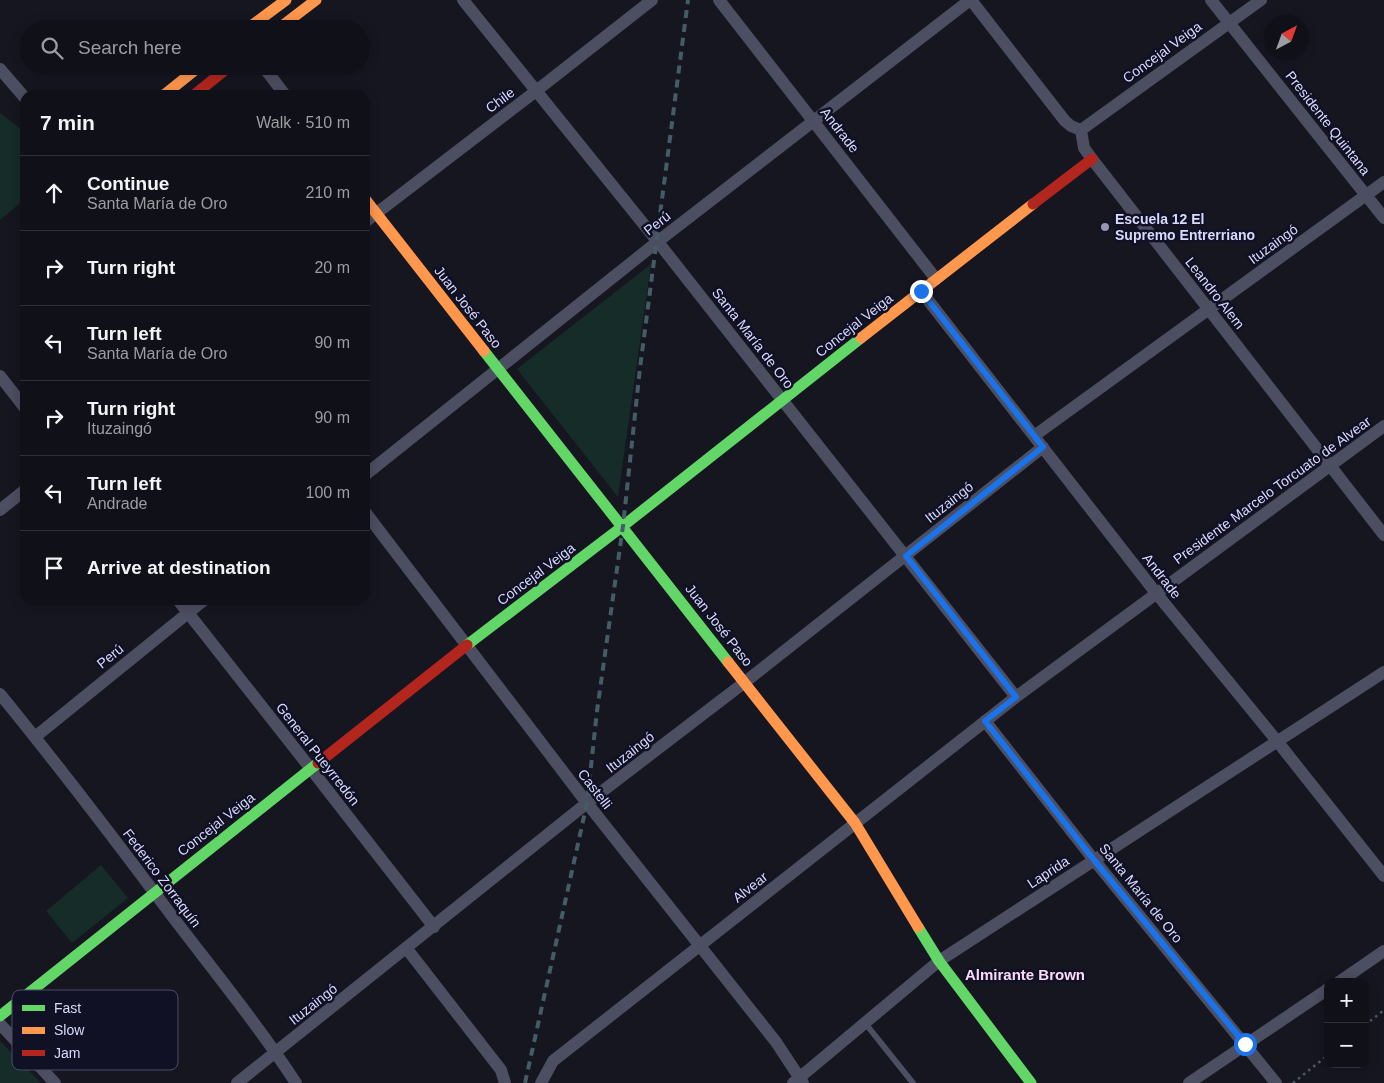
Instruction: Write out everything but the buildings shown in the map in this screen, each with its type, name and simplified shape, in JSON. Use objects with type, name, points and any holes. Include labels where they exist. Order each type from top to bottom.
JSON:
[{"type":"street","points":[[260,20],[286,0]]},
{"type":"street","points":[[290,20],[316,0]]},
{"type":"street","name":"Santa María de Oro","points":[[463,0],[658,242],[1016,697]]},
{"type":"street","name":"Chile","points":[[370,218],[652,0]]},
{"type":"street","name":"Andrade","points":[[719,0],[936,279]]},
{"type":"street","points":[[971,0],[1065,121],[1081,130]]},
{"type":"street","name":"Perú","points":[[370,471],[658,242],[971,0]]},
{"type":"street","name":"Presidente Quintana","points":[[1211,0],[1384,218]]},
{"type":"street","name":"Concejal Veiga","points":[[1081,130],[1261,0]]},
{"type":"street","points":[[0,69],[20,92]]},
{"type":"street","points":[[170,90],[189,75]]},
{"type":"street","points":[[200,90],[219,75]]},
{"type":"street","points":[[270,75],[281,90]]},
{"type":"street","name":"Leandro Alem","points":[[1081,130],[1084,148],[1092,160],[1384,535]]},
{"type":"street","name":"Concejal Veiga","points":[[32,990],[467,645],[623,526],[936,279],[1092,160]]},
{"type":"street","name":"Ituzaingó","points":[[1034,436],[1384,182]]},
{"type":"street","name":"Juan José Paso","points":[[370,205],[855,823],[939,961],[1031,1083]]},
{"type":"street","name":"Andrade","points":[[921,291],[1156,594],[1277,741],[1384,876]]},
{"type":"street","points":[[0,376],[20,402]]},
{"type":"street","name":"Presidente Marcelo Torcuato de Alvear","points":[[985,721],[1384,426]]},
{"type":"street","name":"Ituzaingó","points":[[237,1083],[587,803],[745,682],[1043,447]]},
{"type":"street","points":[[0,510],[20,494]]},
{"type":"street","name":"Castelli","points":[[370,519],[587,803],[776,1042],[798,1081]]},
{"type":"street","name":"General Pueyrredón","points":[[182,605],[434,927]]},
{"type":"street","name":"Perú","points":[[35,737],[198,605]]},
{"type":"street","name":"Laprida","points":[[798,1081],[939,961],[1384,672]]},
{"type":"street","name":"Federico Zorraquín","points":[[0,694],[276,1052],[296,1083]]},
{"type":"street","name":"Santa María de Oro","points":[[985,721],[1094,860],[1276,1083]]},
{"type":"street","name":"Alvear","points":[[541,1083],[553,1061],[985,721]]},
{"type":"street","points":[[407,948],[501,1070],[505,1083]]},
{"type":"street","points":[[1344,978],[1384,952]]},
{"type":"street","points":[[1189,1083],[1324,992]]},
{"type":"street","name":"Concejal Veiga","points":[[0,1016],[12,1006]]},
{"type":"street","points":[[0,1024],[12,1037]]},
{"type":"street","points":[[43,1070],[55,1083]]},
{"type":"lane","points":[[865,1023],[913,1083]]},
{"type":"path","points":[[1368,1023],[1384,1010]]},
{"type":"path","points":[[1293,1083],[1324,1058]]},
{"type":"green space","points":[[0,113],[20,128],[20,203],[0,220]]},
{"type":"green space","points":[[651,264],[618,497],[517,369]]},
{"type":"green space","points":[[101,865],[128,898],[72,943],[46,911]]},
{"type":"green space","points":[[0,1041],[12,1053],[12,1070],[28,1070],[41,1083],[0,1083]]},
{"type":"railway","points":[[525,1083],[587,803],[597,711],[623,526],[640,368],[688,0]]},
{"type":"traffic: fast","points":[[467,645],[623,526],[861,338]]},
{"type":"traffic: fast","points":[[484,351],[728,662]]},
{"type":"traffic: fast","points":[[33,990],[318,763]]},
{"type":"traffic: fast","points":[[918,927],[939,961],[1031,1083]]},
{"type":"traffic: fast","points":[[0,1016],[12,1006]]},
{"type":"traffic: slow","points":[[259,20],[286,0]]},
{"type":"traffic: slow","points":[[290,20],[316,0]]},
{"type":"traffic: slow","points":[[170,90],[189,75]]},
{"type":"traffic: slow","points":[[861,338],[1033,204]]},
{"type":"traffic: slow","points":[[370,205],[484,351]]},
{"type":"traffic: slow","points":[[728,662],[855,823],[918,927]]},
{"type":"traffic: jam","points":[[200,90],[219,75]]},
{"type":"traffic: jam","points":[[1033,204],[1092,159]]},
{"type":"traffic: jam","points":[[318,763],[467,645]]},
{"type":"place","name":"Escuela 12 El Supremo Entrerriano","points":[[1105,227]]},
{"type":"district","name":"Almirante Brown","points":[[1025,975]]},
{"type":"route","points":[[921,291],[1043,447],[906,556],[1016,697],[985,721],[1094,860],[1245,1044]]}]
